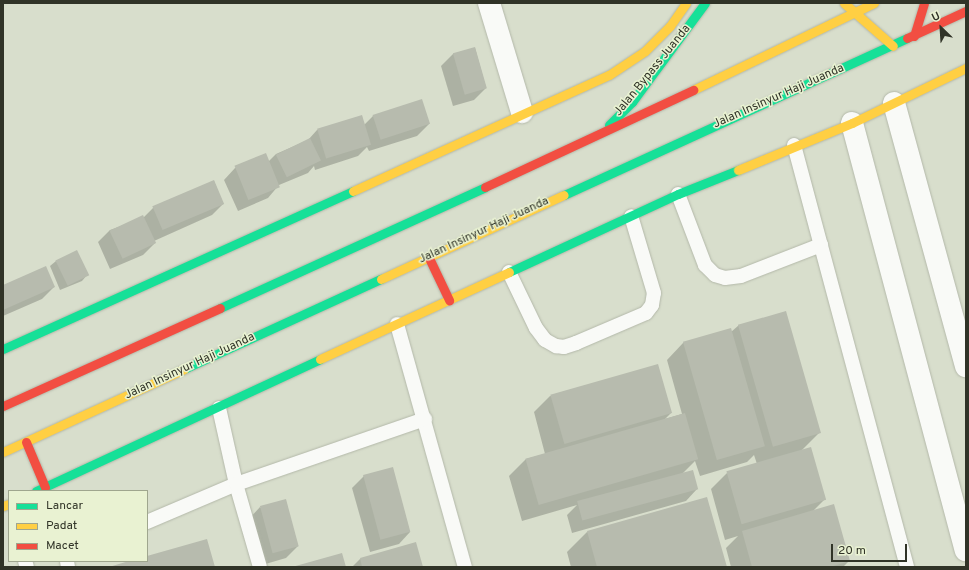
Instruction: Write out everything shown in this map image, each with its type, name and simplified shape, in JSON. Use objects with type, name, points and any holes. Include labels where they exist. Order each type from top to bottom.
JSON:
[{"type":"main road","points":[[3,349],[624,66],[645,51],[670,26],[686,3]]},
{"type":"main road","name":"Jalan Bypass Juanda","points":[[598,136],[632,102],[705,3]]},
{"type":"main road","points":[[844,3],[853,13],[893,46]]},
{"type":"main road","points":[[3,406],[598,136],[874,3]]},
{"type":"main road","points":[[914,36],[924,3]]},
{"type":"main road","name":"Jalan Insinyur Haji Juanda","points":[[3,452],[429,258],[587,183],[893,46],[966,11]]},
{"type":"main road","points":[[26,442],[42,490],[678,194],[794,145],[852,123],[966,68]]},
{"type":"main road","points":[[429,258],[449,300]]},
{"type":"street","points":[[489,3],[522,112]]},
{"type":"street","points":[[894,103],[961,326],[966,366]]},
{"type":"street","points":[[852,123],[966,550]]},
{"type":"lane","points":[[794,145],[908,567]]},
{"type":"lane","points":[[678,194],[705,265],[715,275],[725,278],[741,276],[821,245]]},
{"type":"lane","points":[[509,272],[536,328],[545,340],[556,346],[564,347],[576,343],[646,313],[652,305],[654,293],[631,216]]},
{"type":"lane","points":[[397,324],[425,419],[465,567]]},
{"type":"lane","points":[[219,408],[236,484],[260,567]]},
{"type":"lane","points":[[148,522],[236,484],[425,419]]},
{"type":"building","points":[[475,47],[487,88],[465,95],[453,53]]},
{"type":"building","points":[[422,99],[430,124],[381,140],[373,115]]},
{"type":"building","points":[[362,115],[371,145],[326,158],[317,129]]},
{"type":"building","points":[[310,138],[321,160],[287,177],[276,155]]},
{"type":"building","points":[[266,153],[280,187],[248,200],[234,166]]},
{"type":"building","points":[[214,180],[224,204],[162,230],[152,206]]},
{"type":"building","points":[[143,215],[156,243],[123,259],[109,231]]},
{"type":"building","points":[[77,250],[89,275],[68,286],[55,261]]},
{"type":"building","points":[[46,266],[55,287],[3,310],[3,285]]},
{"type":"building","points":[[786,311],[821,433],[773,447],[738,325]]},
{"type":"building","points":[[731,328],[765,446],[717,460],[683,342]]},
{"type":"building","points":[[658,364],[672,413],[564,444],[550,395]]},
{"type":"building","points":[[685,413],[698,459],[539,505],[525,459]]},
{"type":"building","points":[[811,447],[826,500],[742,524],[726,471]]},
{"type":"building","points":[[393,467],[410,532],[380,540],[363,475]]},
{"type":"building","points":[[693,470],[698,489],[582,520],[577,501]]},
{"type":"building","points":[[707,497],[727,567],[597,567],[587,531]]},
{"type":"building","points":[[286,499],[299,546],[273,553],[260,506]]},
{"type":"building","points":[[834,504],[850,561],[830,567],[752,567],[742,531]]},
{"type":"building","points":[[207,539],[215,567],[109,567],[126,562],[148,562],[148,556]]},
{"type":"building","points":[[416,542],[423,567],[362,567],[360,558]]},
{"type":"building","points":[[342,553],[346,567],[292,567]]},
{"type":"traffic: fast","points":[[609,125],[632,102],[705,3]]},
{"type":"traffic: fast","points":[[564,195],[907,38]]},
{"type":"traffic: fast","points":[[509,272],[678,194],[738,170]]},
{"type":"traffic: fast","points":[[220,308],[485,187]]},
{"type":"traffic: fast","points":[[3,349],[353,191]]},
{"type":"traffic: fast","points":[[184,369],[381,279]]},
{"type":"traffic: fast","points":[[38,490],[320,359]]},
{"type":"traffic: slow","points":[[353,191],[609,75],[645,51],[670,26],[686,3]]},
{"type":"traffic: slow","points":[[844,3],[893,46]]},
{"type":"traffic: slow","points":[[693,90],[874,3]]},
{"type":"traffic: slow","points":[[738,170],[852,123],[966,68]]},
{"type":"traffic: slow","points":[[381,279],[564,195]]},
{"type":"traffic: slow","points":[[320,359],[509,272]]},
{"type":"traffic: slow","points":[[3,452],[184,369]]},
{"type":"traffic: slow","points":[[3,506],[8,504]]},
{"type":"traffic: jam","points":[[914,36],[924,3]]},
{"type":"traffic: jam","points":[[907,38],[966,11]]},
{"type":"traffic: jam","points":[[485,187],[693,90]]},
{"type":"traffic: jam","points":[[429,258],[449,300]]},
{"type":"traffic: jam","points":[[3,406],[220,308]]},
{"type":"traffic: jam","points":[[26,442],[45,487]]}]
